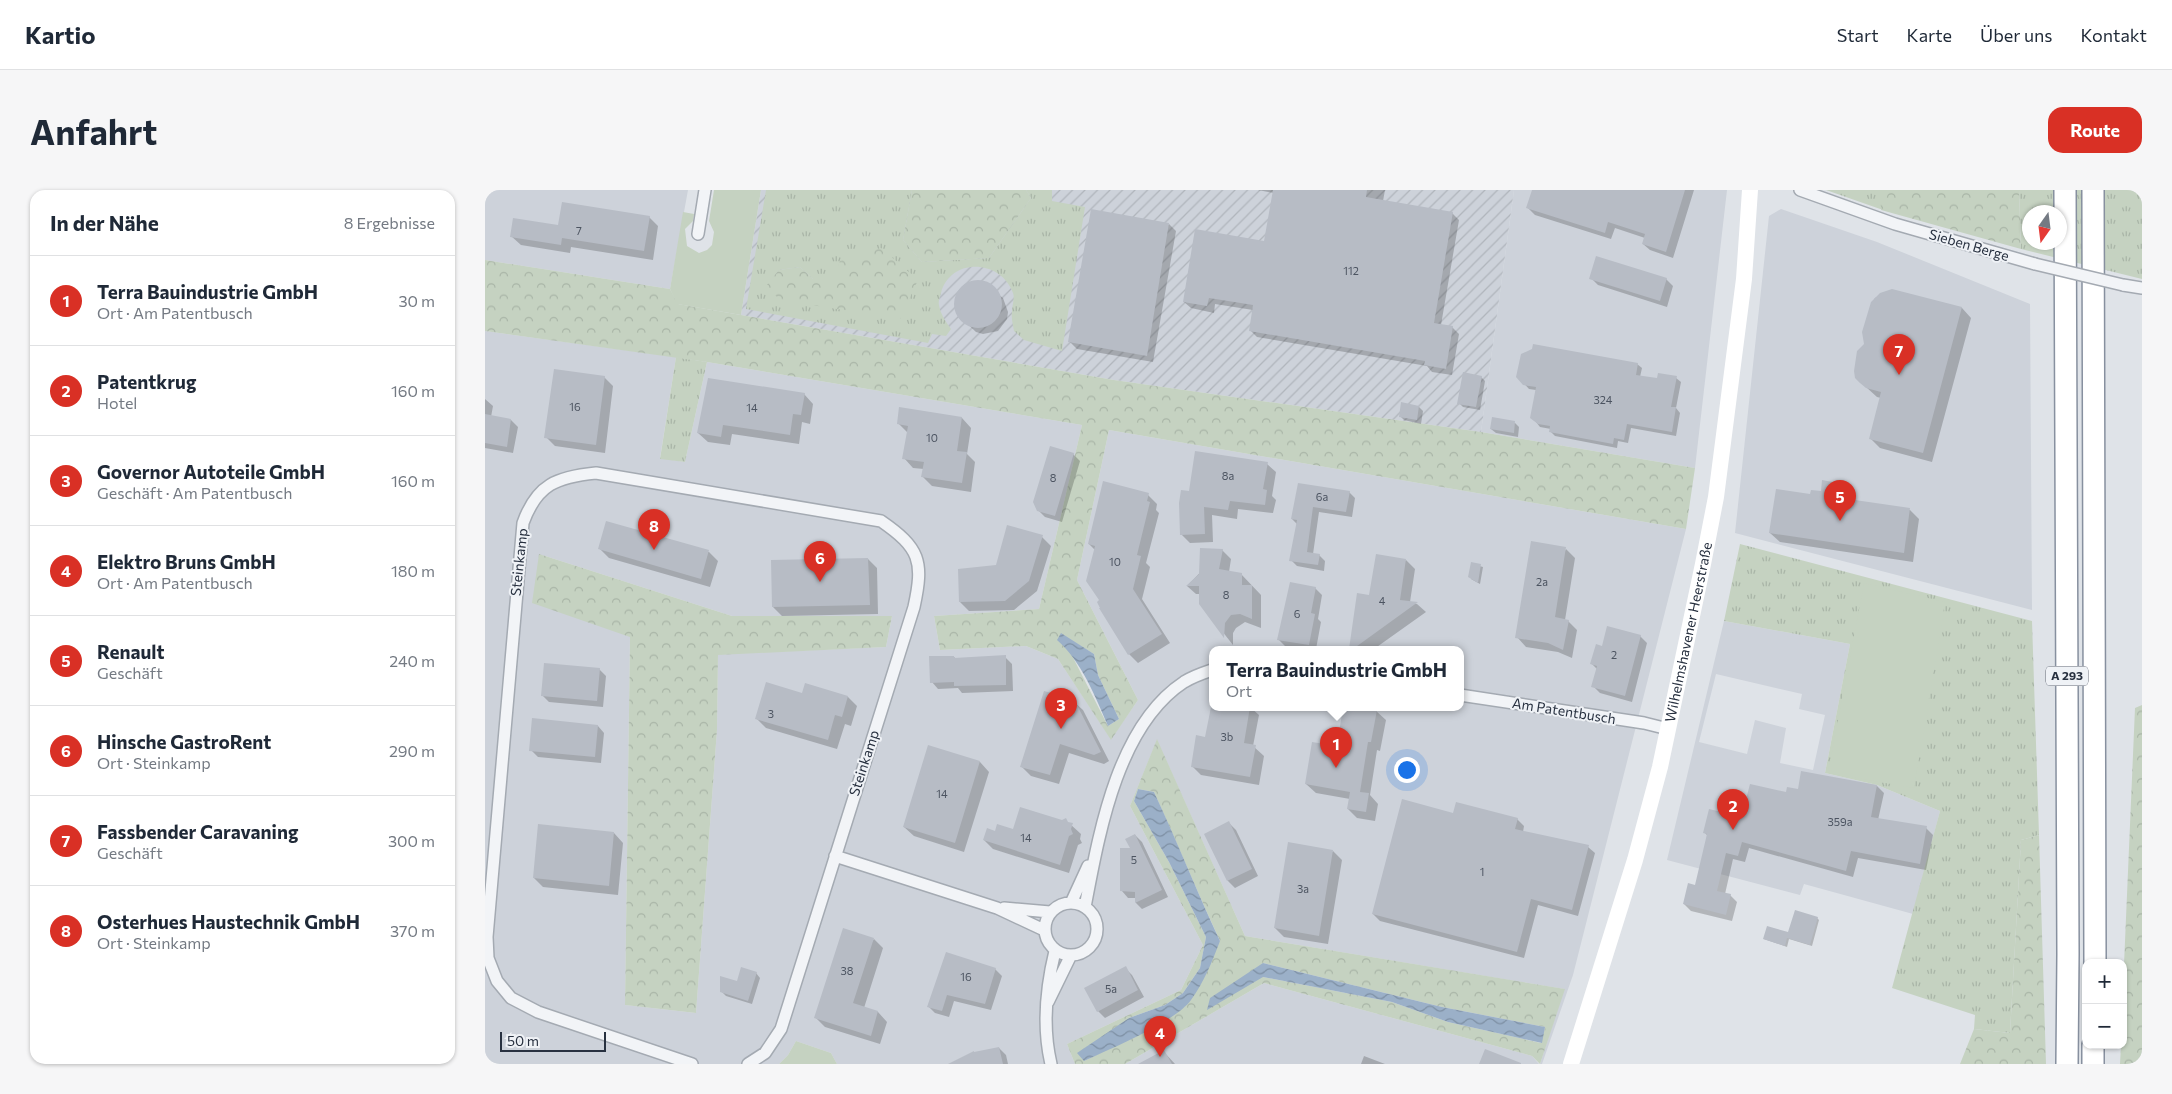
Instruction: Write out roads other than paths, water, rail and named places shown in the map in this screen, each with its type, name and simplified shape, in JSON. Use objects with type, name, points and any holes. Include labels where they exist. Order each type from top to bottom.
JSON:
[{"type":"highway","name":"A 293","points":[[2065,190],[2067,1064]]},
{"type":"highway","name":"A 293","points":[[2093,190],[2095,959]]},
{"type":"highway","points":[[2093,1049],[2093,1064]]},
{"type":"street","points":[[698,234],[705,190]]},
{"type":"street","name":"Wilhelmshavener Heerstraße","points":[[1571,1064],[1635,860],[1668,729],[1716,496],[1744,279],[1750,190]]},
{"type":"street","name":"Sieben Berge","points":[[1800,190],[1895,224],[2035,264],[2142,288]]},
{"type":"street","name":"Steinkamp","points":[[692,1064],[529,1007],[511,998],[497,981],[488,958],[487,938],[522,532],[528,509],[535,497],[546,486],[571,476],[596,473],[881,521],[903,537],[913,550],[919,571],[916,600],[781,1029],[765,1053],[748,1064]]},
{"type":"street","points":[[1085,907],[1096,850],[1111,796],[1127,752],[1154,708],[1184,682],[1209,671]]},
{"type":"street","name":"Am Patentbusch","points":[[1464,696],[1644,723],[1668,729]]},
{"type":"street","points":[[1071,903],[1096,850]]},
{"type":"street","points":[[835,856],[997,908],[1044,930]]},
{"type":"street","points":[[1071,903],[1085,907],[1095,920],[1096,936],[1087,950],[1071,955],[1055,950],[1047,941],[1044,930],[1050,912],[1063,904],[1071,903]]},
{"type":"street","points":[[997,908],[1050,912]]},
{"type":"street","points":[[1051,1064],[1048,1050],[1046,1006],[1047,983],[1055,950]]},
{"type":"street","points":[[1046,1006],[1071,955]]},
{"type":"water","points":[[1061,633],[1094,654],[1098,675],[1119,719],[1108,726],[1081,669],[1074,658],[1057,640]]},
{"type":"water","points":[[1138,789],[1154,792],[1220,941],[1200,986],[1183,1008],[1157,1026],[1084,1061],[1077,1053],[1129,1018],[1165,1005],[1183,993],[1200,968],[1206,937],[1169,862],[1134,801]]},
{"type":"water","points":[[1263,963],[1442,1007],[1545,1027],[1542,1043],[1448,1022],[1392,1002],[1263,977],[1207,1010],[1210,998]]},
{"type":"place","name":"Fassbender Caravaning","points":[[1899,375]]},
{"type":"place","name":"Renault","points":[[1840,521]]},
{"type":"place","name":"Osterhues Haustechnik GmbH","points":[[654,550]]},
{"type":"place","name":"Hinsche GastroRent","points":[[820,582]]},
{"type":"place","name":"Governor Autoteile GmbH","points":[[1061,729]]},
{"type":"place","name":"Terra Bauindustrie GmbH","points":[[1336,768]]},
{"type":"place","name":"Patentkrug","points":[[1733,830]]},
{"type":"place","name":"Elektro Bruns GmbH","points":[[1160,1057]]}]
